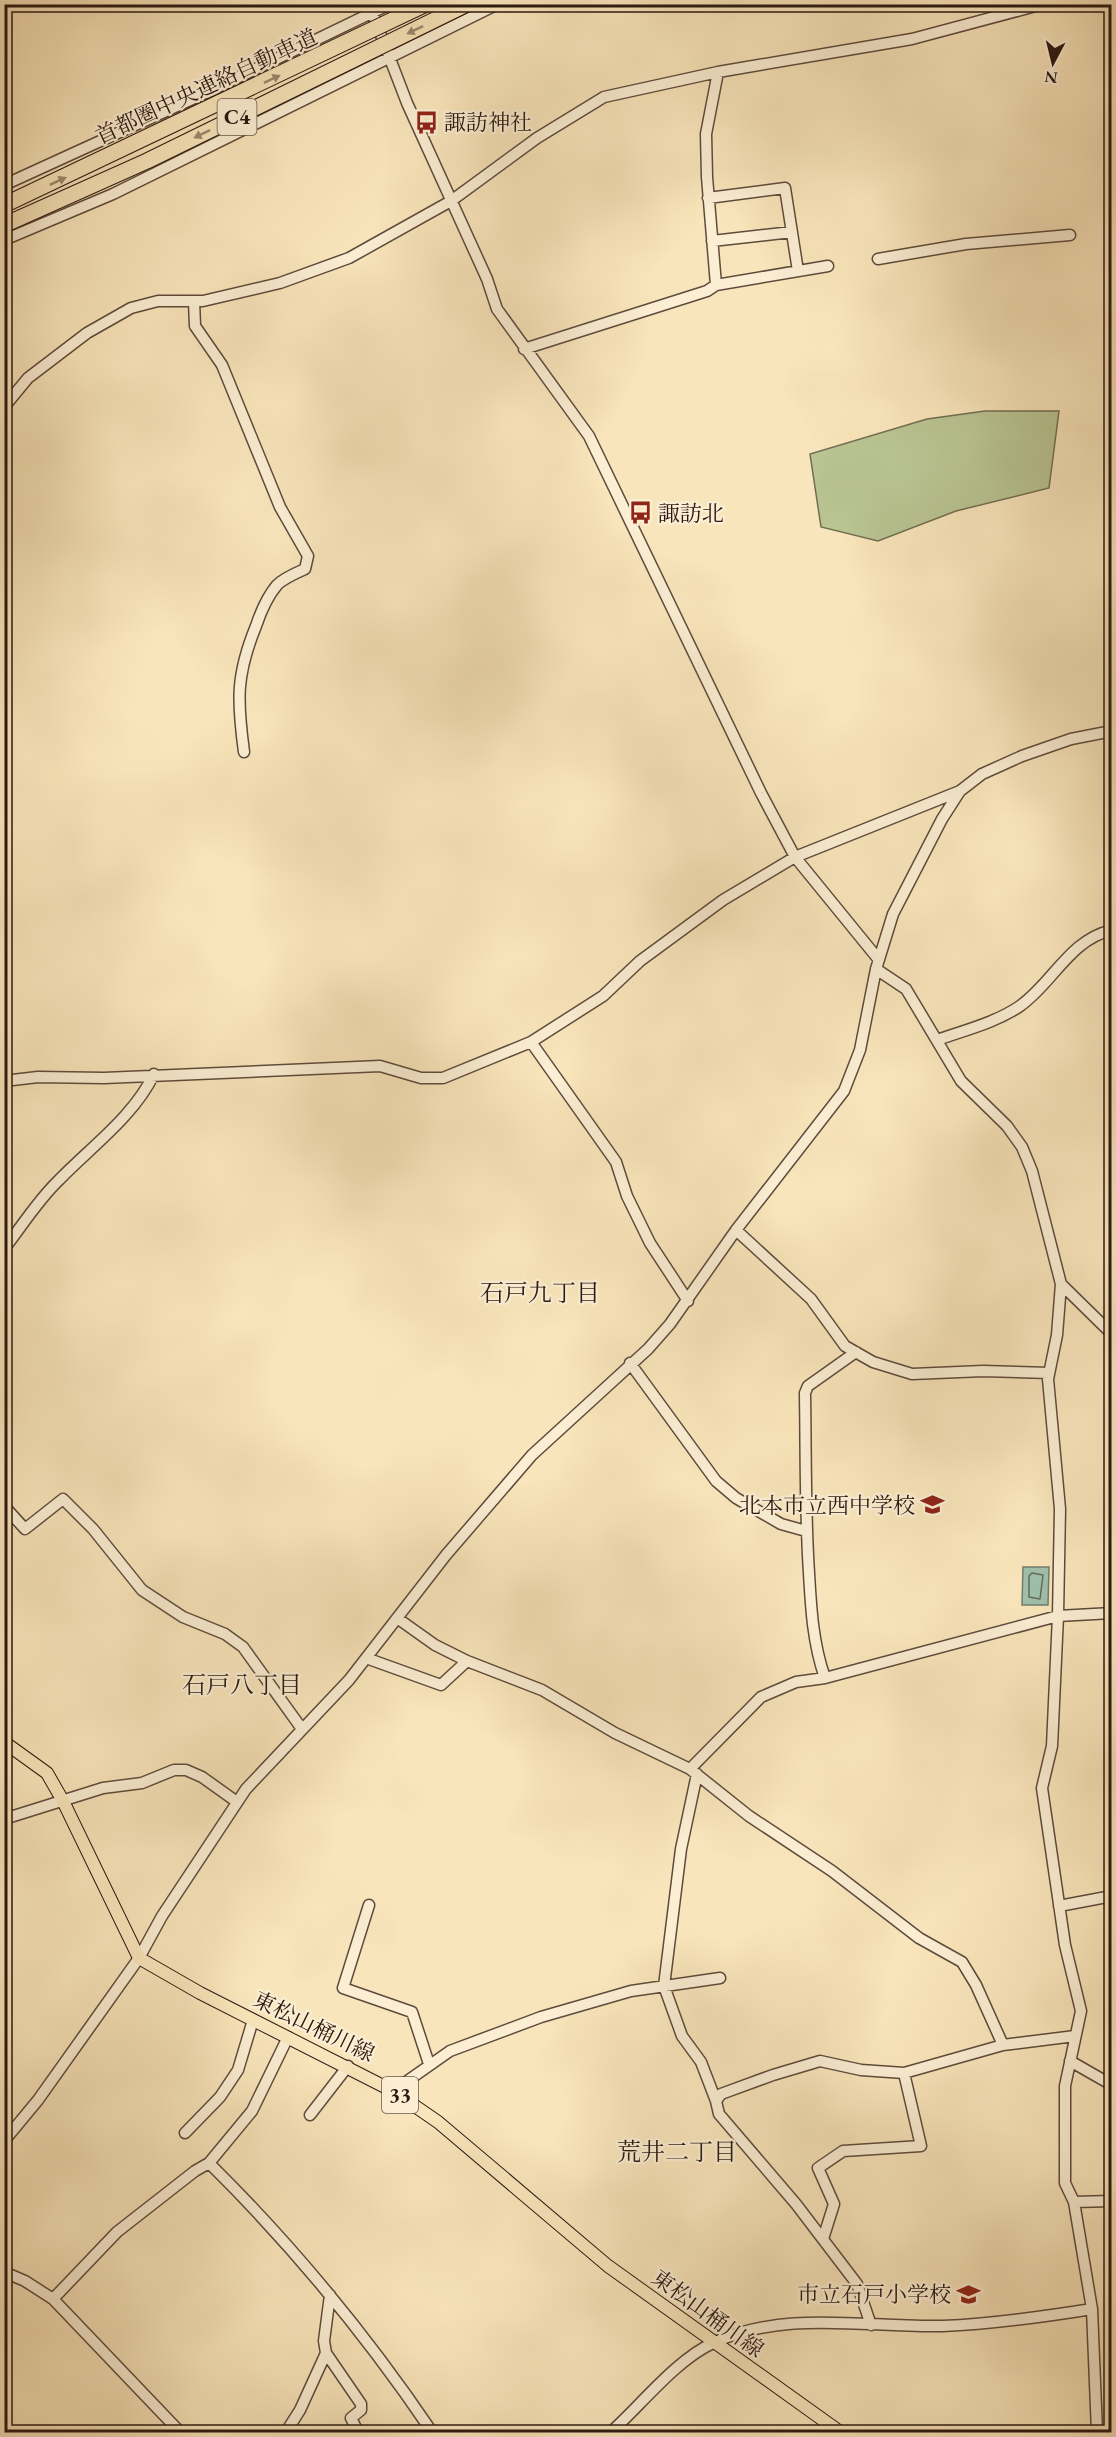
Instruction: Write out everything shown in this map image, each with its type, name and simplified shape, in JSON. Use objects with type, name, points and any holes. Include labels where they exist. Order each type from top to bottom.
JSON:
[{"type":"highway","name":"首都圏中央連絡自動車道","points":[[4,205],[426,4]]},
{"type":"highway","name":"首都圏中央連絡自動車道","points":[[4,225],[147,161],[467,4]]},
{"type":"main road","points":[[4,1742],[46,1773],[63,1801],[139,1959]]},
{"type":"main road","name":"東松山桶川線","points":[[139,1959],[393,2091],[438,2122],[608,2266],[840,2433]]},
{"type":"street","points":[[4,185],[371,9],[390,4]]},
{"type":"street","points":[[4,240],[113,194],[498,4]]},
{"type":"street","points":[[4,407],[28,378],[87,333],[131,308],[158,301],[194,301],[280,283],[349,258],[451,201],[591,103],[622,92],[718,72],[912,39],[1043,4]]},
{"type":"street","points":[[371,9],[451,201],[487,279],[497,309],[594,444],[761,793],[795,857],[878,964],[906,989],[961,1081],[1007,1126],[1022,1147],[1032,1171],[1061,1284],[1057,1335],[1049,1373],[1060,1509],[1058,1616],[1052,1746],[1042,1788],[1065,1945],[1081,2011],[1065,2086],[1065,2183],[1074,2202],[1092,2309],[1097,2433]]},
{"type":"street","points":[[716,285],[708,198],[706,134],[718,72]]},
{"type":"street","points":[[708,198],[785,188],[798,271]]},
{"type":"street","points":[[712,241],[792,232]]},
{"type":"street","points":[[878,259],[966,244],[1070,235]]},
{"type":"street","points":[[524,349],[707,291],[716,285],[828,266]]},
{"type":"street","points":[[194,301],[195,326],[222,365],[280,507],[308,556],[304,568],[278,584],[263,606],[246,649],[240,673],[239,717],[244,752]]},
{"type":"street","points":[[4,1081],[38,1077],[104,1078],[154,1074],[380,1066],[421,1078],[443,1078],[531,1042],[603,996],[640,962],[723,900],[795,857],[960,791],[982,774],[1022,756],[1071,739],[1112,731]]},
{"type":"street","points":[[4,2141],[38,2100],[139,1959],[162,1916],[246,1789],[350,1680],[446,1555],[532,1455],[630,1363],[648,1349],[688,1301],[736,1230],[844,1091],[860,1050],[878,964],[893,915],[942,819],[960,791]]},
{"type":"street","points":[[938,1040],[1002,1017],[1022,1005],[1087,939],[1112,930]]},
{"type":"street","points":[[531,1042],[616,1162],[627,1196],[650,1244],[688,1301]]},
{"type":"street","points":[[4,1249],[57,1182],[100,1141],[146,1090],[154,1074]]},
{"type":"street","points":[[736,1230],[811,1299],[845,1346],[873,1362],[912,1374],[983,1371],[1049,1373]]},
{"type":"street","points":[[1061,1284],[1112,1334]]},
{"type":"street","points":[[825,1678],[816,1652],[806,1531],[805,1393],[808,1386],[856,1352]]},
{"type":"street","points":[[630,1363],[716,1481],[736,1498],[781,1524],[806,1531]]},
{"type":"street","points":[[4,1506],[25,1529],[63,1499],[93,1529],[142,1590],[183,1617],[225,1634],[243,1647],[302,1729]]},
{"type":"street","points":[[871,2325],[857,2284],[823,2239],[719,2114],[701,2062],[682,2036],[664,1986],[693,1772],[761,1697],[796,1682],[825,1678],[1058,1616],[1112,1613]]},
{"type":"street","points":[[397,1618],[435,1645],[467,1661],[542,1690],[615,1733],[693,1772],[749,1816],[832,1871],[919,1938],[962,1962],[975,1984],[1003,2045]]},
{"type":"street","points":[[366,1658],[441,1684],[467,1661]]},
{"type":"street","points":[[4,1819],[103,1788],[142,1783],[174,1770],[186,1770],[202,1777],[237,1802]]},
{"type":"street","points":[[1059,1906],[1112,1896]]},
{"type":"street","points":[[369,1905],[343,1988],[412,2012],[429,2064]]},
{"type":"street","points":[[393,2091],[450,2051],[541,2017],[631,1991],[720,1978]]},
{"type":"street","points":[[185,2133],[220,2097],[238,2070],[253,2020]]},
{"type":"street","points":[[716,2101],[721,2094],[820,2061],[861,2070],[904,2073],[1003,2045],[1075,2036]]},
{"type":"street","points":[[53,2299],[117,2232],[195,2171],[209,2163],[252,2111],[288,2037]]},
{"type":"street","points":[[1070,2061],[1112,2085]]},
{"type":"street","points":[[310,2115],[348,2066]]},
{"type":"street","points":[[823,2239],[834,2204],[818,2168],[843,2151],[921,2146],[904,2073]]},
{"type":"street","points":[[209,2163],[260,2213],[330,2295],[432,2433]]},
{"type":"street","points":[[1074,2202],[1112,2201]]},
{"type":"street","points":[[4,2272],[25,2281],[53,2299],[180,2433]]},
{"type":"street","points":[[330,2295],[324,2341],[326,2353],[361,2404],[361,2410],[351,2418],[358,2433]]},
{"type":"street","points":[[611,2433],[688,2359],[713,2343],[792,2322],[871,2325],[1002,2323],[1092,2309]]},
{"type":"street","points":[[286,2433],[300,2410],[326,2353]]},
{"type":"shaded area","points":[[985,411],[1059,411],[1049,488],[956,511],[878,541],[821,527],[810,454],[927,419]]},
{"type":"water","points":[[1023,1567],[1049,1567],[1048,1605],[1022,1605]]},
{"type":"place","name":"諏訪神社","points":[[426,122]]},
{"type":"place","name":"諏訪北","points":[[640,513]]},
{"type":"place","name":"北本市立西中学校","points":[[933,1505]]},
{"type":"place","name":"市立石戸小学校","points":[[969,2294]]},
{"type":"district","name":"石戸九丁目","points":[[540,1293]]},
{"type":"district","name":"石戸八丁目","points":[[242,1685]]},
{"type":"district","name":"荒井二丁目","points":[[677,2152]]}]
